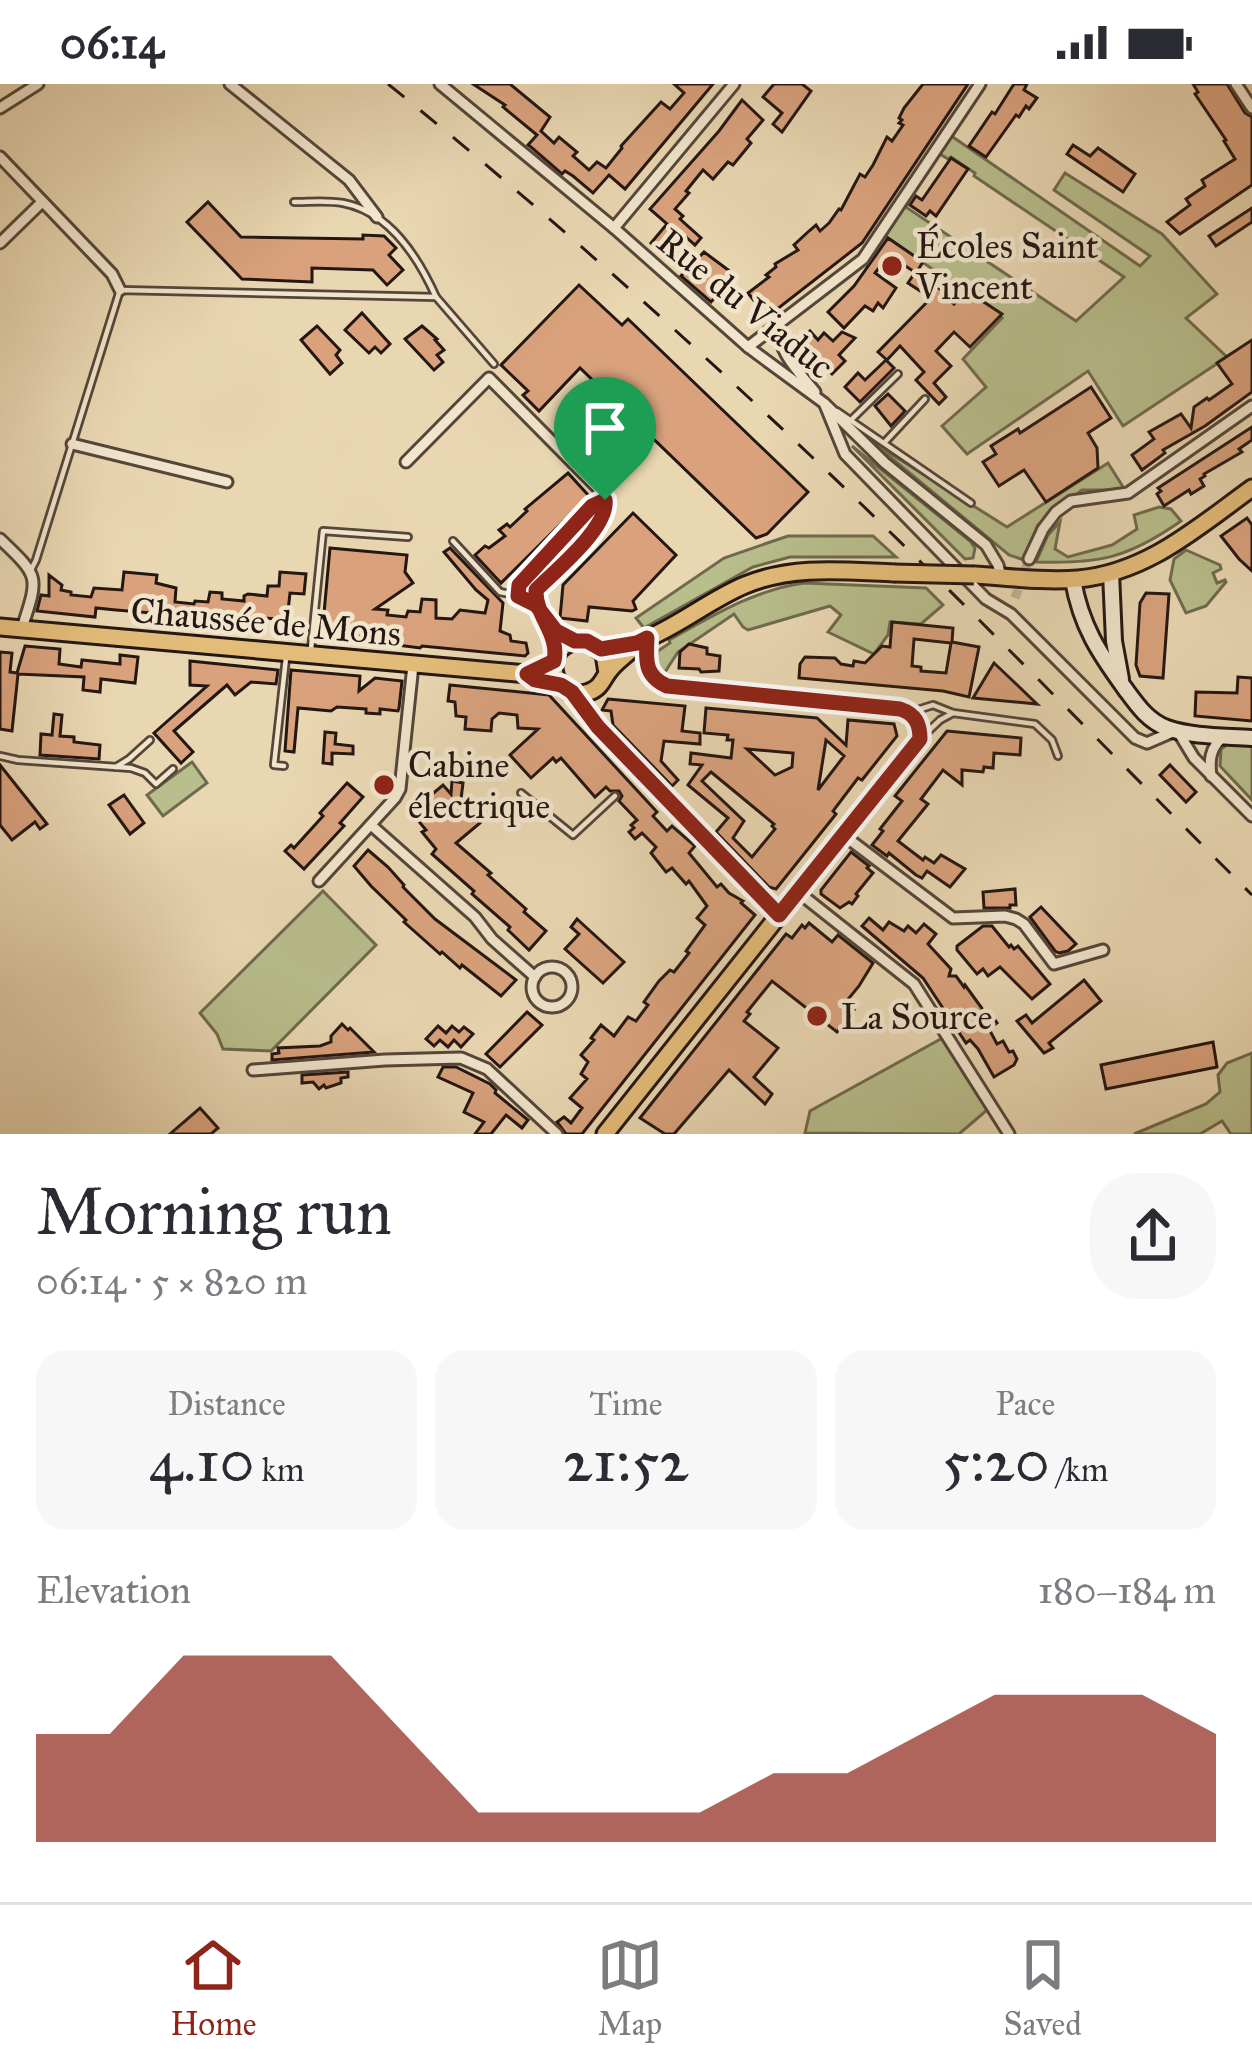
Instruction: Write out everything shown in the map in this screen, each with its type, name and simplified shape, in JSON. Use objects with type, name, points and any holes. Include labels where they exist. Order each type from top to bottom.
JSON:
[{"type":"main road","points":[[601,649],[642,640],[766,577],[803,570],[1073,580],[1111,573],[1152,559],[1252,488]]},
{"type":"main road","name":"Chaussée de Mons","points":[[0,627],[527,674],[566,689]]},
{"type":"main road","points":[[593,720],[597,688],[642,640]]},
{"type":"main road","points":[[527,674],[575,641],[601,649],[607,673]]},
{"type":"main road","points":[[556,657],[556,678],[635,777],[779,915],[605,1134]]},
{"type":"main road","points":[[566,689],[585,694],[597,688]]},
{"type":"street","points":[[0,108],[38,84]]},
{"type":"street","points":[[230,84],[349,180],[377,217]]},
{"type":"street","name":"Rue du Viaduc","points":[[440,84],[748,347],[824,403],[885,463],[986,545],[1001,577]]},
{"type":"street","points":[[614,228],[734,84]]},
{"type":"street","points":[[748,347],[863,259],[980,84]]},
{"type":"street","points":[[1236,84],[1252,108]]},
{"type":"street","points":[[0,157],[112,274],[120,290]]},
{"type":"street","points":[[0,243],[42,202]]},
{"type":"street","points":[[779,325],[784,352],[824,403],[844,454],[986,599],[1011,614],[1135,738],[1147,743],[1177,730]]},
{"type":"street","points":[[406,462],[489,378],[598,488],[607,508],[599,524],[536,590],[536,605],[556,657]]},
{"type":"street","points":[[1029,559],[1043,529],[1071,501],[1127,493],[1252,406]]},
{"type":"street","points":[[72,444],[226,482]]},
{"type":"street","points":[[536,605],[518,596],[519,585],[592,506],[605,500]]},
{"type":"street","points":[[0,538],[31,570],[35,583],[22,628]]},
{"type":"street","points":[[1111,573],[1114,641],[1122,684]]},
{"type":"street","points":[[1073,580],[1079,613],[1105,665],[1149,717],[1177,730],[1252,738]]},
{"type":"street","points":[[1011,614],[1016,598]]},
{"type":"street","points":[[545,621],[575,641]]},
{"type":"street","points":[[642,640],[647,670],[667,686],[900,709],[920,726],[920,739],[779,915]]},
{"type":"street","points":[[319,881],[400,789],[412,665]]},
{"type":"street","points":[[1177,730],[1194,758],[1252,816]]},
{"type":"street","points":[[1211,776],[1213,748],[1225,736]]},
{"type":"street","points":[[371,825],[535,977]]},
{"type":"street","points":[[842,834],[953,918],[1016,919],[1054,964],[1103,950]]},
{"type":"street","points":[[798,892],[914,984],[1010,1134]]},
{"type":"street","points":[[544,969],[562,970],[572,986],[569,998],[553,1007],[542,1004],[532,989],[535,977],[544,969]]},
{"type":"street","points":[[253,1070],[461,1058],[487,1069],[557,1134]]},
{"type":"lane","points":[[294,202],[344,203],[377,217],[421,263],[436,296],[494,364]]},
{"type":"lane","points":[[31,570],[120,290],[436,296]]},
{"type":"lane","points":[[851,419],[898,374]]},
{"type":"lane","points":[[885,442],[925,399]]},
{"type":"lane","points":[[824,403],[970,503]]},
{"type":"lane","points":[[310,655],[322,531],[408,537]]},
{"type":"lane","points":[[453,541],[500,592],[518,596]]},
{"type":"lane","points":[[284,766],[274,765],[286,652]]},
{"type":"lane","points":[[909,712],[933,705],[953,713],[1035,724],[1052,740],[1058,756]]},
{"type":"lane","points":[[920,739],[953,713]]},
{"type":"lane","points":[[0,756],[102,768],[129,759],[149,740]]},
{"type":"lane","points":[[116,766],[145,773],[156,784],[173,769]]},
{"type":"lane","points":[[521,793],[573,836],[615,796]]},
{"type":"green space","points":[[947,133],[1140,266],[1150,256],[1054,190],[1065,173],[1162,234],[1217,294],[1186,318],[1227,357],[1123,426],[1088,371],[967,454],[942,426],[986,387],[963,359],[1002,318],[881,233],[900,203],[1076,321],[1124,277],[951,157],[935,151]]},
{"type":"green space","points":[[872,442],[1007,527],[1108,463],[1125,490],[1082,490],[1038,525],[1024,560],[1009,555]]},
{"type":"green space","points":[[852,446],[970,541],[975,548],[973,558],[965,559]]},
{"type":"green space","points":[[1159,507],[1171,509],[1181,521],[1129,551],[1096,560],[1036,562],[1048,535],[1060,522],[1055,549],[1068,557],[1112,545],[1137,529],[1134,515]]},
{"type":"green space","points":[[788,536],[873,536],[896,557],[790,557],[753,567],[644,628],[636,618],[724,558]]},
{"type":"green space","points":[[1186,550],[1220,565],[1213,573],[1217,583],[1226,582],[1206,606],[1186,613],[1170,580],[1174,559]]},
{"type":"green space","points":[[804,583],[926,588],[943,605],[921,624],[890,622],[888,635],[874,654],[828,632],[841,615],[830,606],[748,630],[734,614],[678,652],[663,675],[655,664],[658,651],[669,640],[701,622],[751,598]]},
{"type":"green space","points":[[1234,740],[1247,741],[1252,748],[1252,800],[1220,766],[1221,749]]},
{"type":"green space","points":[[192,762],[207,783],[163,816],[147,795]]},
{"type":"green space","points":[[323,891],[376,945],[271,1051],[223,1049],[200,1013]]},
{"type":"green space","points":[[948,1035],[993,1105],[959,1134],[805,1133],[810,1111]]},
{"type":"green space","points":[[1252,1053],[1252,1134],[1231,1134],[1222,1121],[1200,1134],[1134,1134],[1206,1104],[1220,1092],[1218,1075],[1227,1063]]},
{"type":"building","points":[[473,84],[510,84],[550,117],[541,131],[554,143],[559,137],[589,170],[597,162],[606,168],[661,102],[670,109],[684,93],[674,84],[713,84],[625,189],[609,175],[593,193],[528,145],[537,135]]},
{"type":"building","points":[[774,84],[802,84],[811,91],[782,132],[773,124],[782,113],[763,97]]},
{"type":"building","points":[[923,84],[968,84],[862,243],[767,317],[748,293],[769,277],[775,264],[798,250],[794,245],[809,231],[816,225],[820,231],[841,210],[860,174],[865,177],[887,137],[892,141],[903,125],[899,118]]},
{"type":"building","points":[[1014,84],[1027,84],[1024,90],[1037,98],[1016,115],[986,157],[969,146]]},
{"type":"building","points":[[1193,84],[1227,84],[1252,117],[1252,185],[1180,234],[1167,222],[1190,205],[1186,199],[1205,186],[1202,180],[1235,159]]},
{"type":"building","points":[[742,100],[763,120],[733,165],[728,162],[713,179],[703,170],[686,191],[689,193],[675,209],[701,238],[695,245],[686,237],[668,257],[651,243],[667,224],[650,209]]},
{"type":"building","points":[[1073,145],[1090,156],[1098,148],[1135,174],[1123,192],[1067,154]]},
{"type":"building","points":[[951,158],[968,169],[936,216],[930,211],[926,216],[910,205],[916,196],[922,200]]},
{"type":"building","points":[[208,202],[241,237],[384,236],[396,248],[389,255],[403,270],[387,285],[373,270],[312,268],[312,282],[242,279],[187,222]]},
{"type":"building","points":[[1252,208],[1252,222],[1216,246],[1209,236]]},
{"type":"building","points":[[888,238],[923,262],[916,273],[889,255],[875,273],[896,288],[883,308],[878,303],[873,311],[865,306],[844,328],[828,312],[854,286]]},
{"type":"building","points":[[704,252],[735,275],[711,302],[681,276]]},
{"type":"building","points":[[914,274],[954,304],[967,291],[1002,314],[970,347],[954,332],[936,351],[951,366],[934,383],[946,397],[939,404],[916,380],[924,372],[900,346],[887,360],[878,352],[931,298],[908,283]]},
{"type":"building","points":[[579,285],[622,325],[628,319],[808,492],[767,534],[756,538],[580,368],[539,411],[523,395],[528,391],[501,365]]},
{"type":"building","points":[[362,313],[390,344],[381,353],[375,347],[369,353],[345,330]]},
{"type":"building","points":[[317,326],[340,350],[336,355],[342,363],[330,374],[301,340]]},
{"type":"building","points":[[422,326],[444,350],[437,355],[443,362],[434,370],[405,339]]},
{"type":"building","points":[[810,331],[818,340],[824,333],[833,341],[842,332],[855,338],[839,355],[845,361],[832,374],[799,342]]},
{"type":"building","points":[[1252,340],[1252,392],[1163,450],[1142,470],[1132,455],[1154,439],[1149,432],[1181,414],[1191,428],[1194,407],[1232,384],[1217,363]]},
{"type":"building","points":[[886,360],[894,368],[860,402],[845,387],[858,373],[865,380]]},
{"type":"building","points":[[1091,387],[1111,418],[1088,433],[1097,448],[1098,468],[1046,502],[1024,470],[999,486],[983,462],[996,454],[991,446]]},
{"type":"building","points":[[888,394],[905,411],[891,426],[875,406]]},
{"type":"building","points":[[1252,427],[1252,440],[1239,449],[1242,452],[1204,474],[1200,479],[1204,486],[1164,506],[1158,488]]},
{"type":"building","points":[[568,473],[589,496],[501,583],[475,555],[505,536],[499,530],[507,524],[510,527]]},
{"type":"building","points":[[633,513],[676,555],[633,601],[636,609],[589,607],[587,621],[560,618],[563,585]]},
{"type":"building","points":[[1247,518],[1252,525],[1252,571],[1221,536]]},
{"type":"building","points":[[330,548],[407,555],[405,572],[413,583],[375,609],[388,610],[387,615],[406,617],[408,611],[420,612],[422,599],[436,600],[436,618],[452,619],[460,610],[485,613],[488,600],[444,552],[450,548],[503,603],[500,631],[510,635],[511,641],[526,643],[528,653],[382,643],[369,629],[357,639],[328,636],[323,624]]},
{"type":"building","points":[[124,572],[157,575],[156,583],[176,588],[175,602],[194,604],[208,602],[210,592],[222,593],[222,599],[244,601],[248,594],[267,596],[268,586],[279,586],[280,572],[306,574],[304,594],[290,593],[287,620],[242,616],[241,630],[231,629],[231,622],[206,620],[203,628],[152,622],[153,613],[96,608],[95,617],[37,611],[41,595],[49,596],[49,575],[62,585],[61,590],[91,597],[94,588],[122,590]]},
{"type":"building","points":[[1146,593],[1169,594],[1163,678],[1140,676],[1136,665],[1140,603]]},
{"type":"building","points":[[892,622],[953,628],[952,642],[979,647],[969,697],[799,678],[805,657],[835,658],[853,666],[854,661],[865,663],[882,646],[890,647]],"holes":[[[914,639],[951,643],[946,673],[912,666]]]},
{"type":"building","points":[[689,644],[720,656],[719,671],[679,668],[680,652]]},
{"type":"building","points":[[25,646],[60,649],[59,664],[81,667],[82,660],[120,664],[120,655],[138,657],[135,683],[101,679],[100,692],[83,690],[84,677],[18,674],[12,731],[0,729],[0,652],[12,653],[10,672],[17,673]]},
{"type":"building","points":[[190,661],[278,670],[276,684],[251,682],[235,695],[227,685],[174,731],[193,752],[181,763],[154,733],[207,686],[190,685]]},
{"type":"building","points":[[994,663],[1013,681],[1037,704],[973,698]]},
{"type":"building","points":[[291,670],[360,676],[359,691],[375,678],[402,681],[398,711],[298,708],[294,752],[285,751]]},
{"type":"building","points":[[1238,677],[1252,678],[1252,721],[1195,716],[1196,692],[1237,693]]},
{"type":"building","points":[[450,685],[549,695],[657,812],[653,816],[667,831],[672,826],[695,846],[689,853],[717,887],[721,884],[755,915],[582,1134],[566,1134],[557,1122],[564,1117],[571,1123],[582,1108],[570,1098],[587,1079],[581,1074],[588,1062],[581,1055],[601,1025],[614,1036],[628,1017],[636,1021],[659,981],[670,970],[674,972],[689,953],[705,925],[697,918],[707,906],[689,881],[686,884],[672,868],[666,872],[651,853],[656,847],[642,833],[635,839],[629,832],[637,820],[619,801],[619,791],[606,787],[595,797],[561,758],[556,762],[553,758],[531,778],[510,755],[538,729],[518,728],[517,715],[499,713],[492,719],[491,731],[465,729],[466,717],[456,716],[455,702],[448,701]]},
{"type":"building","points":[[608,699],[685,706],[682,731],[700,733],[700,744],[664,741],[661,761],[678,780],[672,786],[613,725],[611,711],[602,710]]},
{"type":"building","points":[[706,708],[817,718],[846,745],[848,720],[894,724],[897,736],[862,780],[858,778],[833,811],[836,814],[776,889],[716,832],[728,818],[688,785],[702,765],[690,764],[691,753],[731,758],[733,740],[727,740],[728,735],[704,733]],"holes":[[[826,740],[844,756],[818,790]],[[747,749],[793,753],[792,767],[775,775]],[[711,772],[774,824],[775,829],[752,857],[733,838],[744,821],[702,781]]]},
{"type":"building","points":[[54,714],[62,715],[60,736],[100,745],[99,759],[40,755],[41,734],[52,735]]},
{"type":"building","points":[[947,731],[1021,738],[1020,755],[994,753],[993,768],[962,770],[962,785],[943,770],[921,799],[928,804],[898,841],[923,860],[934,863],[941,855],[965,869],[950,887],[927,871],[922,878],[916,875],[872,845],[902,801],[895,796]]},
{"type":"building","points":[[325,732],[336,733],[335,744],[353,746],[353,754],[332,753],[332,764],[323,763]]},
{"type":"building","points":[[0,765],[47,824],[40,829],[35,822],[12,840],[0,825]]},
{"type":"building","points":[[1170,765],[1196,792],[1186,802],[1160,775]]},
{"type":"building","points":[[452,781],[463,783],[461,799],[480,823],[456,843],[546,931],[529,950],[432,854],[436,849],[411,812],[443,785],[451,794]]},
{"type":"building","points":[[347,783],[363,797],[340,823],[344,826],[304,869],[285,851],[291,845],[294,848]]},
{"type":"building","points":[[124,795],[144,823],[130,834],[109,805]]},
{"type":"building","points":[[368,850],[435,919],[516,980],[501,996],[440,954],[371,886],[354,866]]},
{"type":"building","points":[[851,852],[873,873],[852,904],[840,908],[821,890]]},
{"type":"building","points":[[1015,889],[1016,905],[984,908],[983,892]]},
{"type":"building","points":[[1041,907],[1076,944],[1068,951],[1055,951],[1030,917]]},
{"type":"building","points":[[869,918],[883,930],[889,922],[916,933],[924,924],[936,934],[928,944],[951,969],[949,976],[956,976],[986,1014],[990,1012],[997,1023],[989,1029],[997,1044],[1003,1041],[1013,1051],[1014,1065],[994,1077],[923,978],[862,926]]},
{"type":"building","points":[[577,919],[624,962],[603,983],[565,949],[579,934],[571,927]]},
{"type":"building","points":[[809,923],[832,942],[838,935],[873,963],[845,1003],[854,1010],[837,1032],[772,981],[744,1021],[778,1048],[754,1077],[772,1094],[765,1104],[729,1070],[674,1134],[665,1134],[640,1118],[786,934],[792,938]]},
{"type":"building","points":[[983,926],[992,926],[1009,947],[1018,946],[1050,984],[1032,999],[1000,967],[988,976],[983,969],[977,974],[957,946]]},
{"type":"building","points":[[1084,980],[1101,1001],[1049,1043],[1053,1048],[1044,1053],[1017,1021],[1026,1015],[1032,1023]]},
{"type":"building","points":[[527,1012],[542,1025],[500,1067],[486,1054]]},
{"type":"building","points":[[342,1024],[374,1052],[272,1060],[278,1048],[331,1042]]},
{"type":"building","points":[[438,1026],[446,1033],[452,1026],[473,1034],[461,1047],[454,1040],[448,1047],[440,1040],[434,1046],[426,1039]]},
{"type":"building","points":[[1213,1042],[1217,1067],[1106,1089],[1101,1065]]},
{"type":"building","points":[[443,1067],[456,1067],[490,1084],[528,1120],[522,1128],[506,1115],[491,1134],[475,1134],[484,1122],[464,1112],[473,1093],[438,1077]]},
{"type":"building","points":[[348,1072],[341,1083],[326,1088],[302,1083],[302,1075]]},
{"type":"building","points":[[200,1108],[218,1128],[211,1134],[170,1134]]},
{"type":"tunnel","points":[[1015,598],[1029,559]]},
{"type":"railway","points":[[388,84],[657,313],[761,409],[924,565],[1252,895]]},
{"type":"place","name":"Écoles Saint Vincent","points":[[892,266]]},
{"type":"place","name":"Cabine électrique","points":[[384,785]]},
{"type":"place","name":"La Source","points":[[817,1016]]},
{"type":"route","points":[[605,500],[592,506],[519,585],[518,596],[536,605],[556,631],[601,649],[647,638],[647,670],[667,686],[900,709],[920,726],[920,739],[779,915],[598,727],[572,692],[527,674],[554,661],[557,653],[536,605],[536,590],[599,524],[607,508],[605,500]]}]
